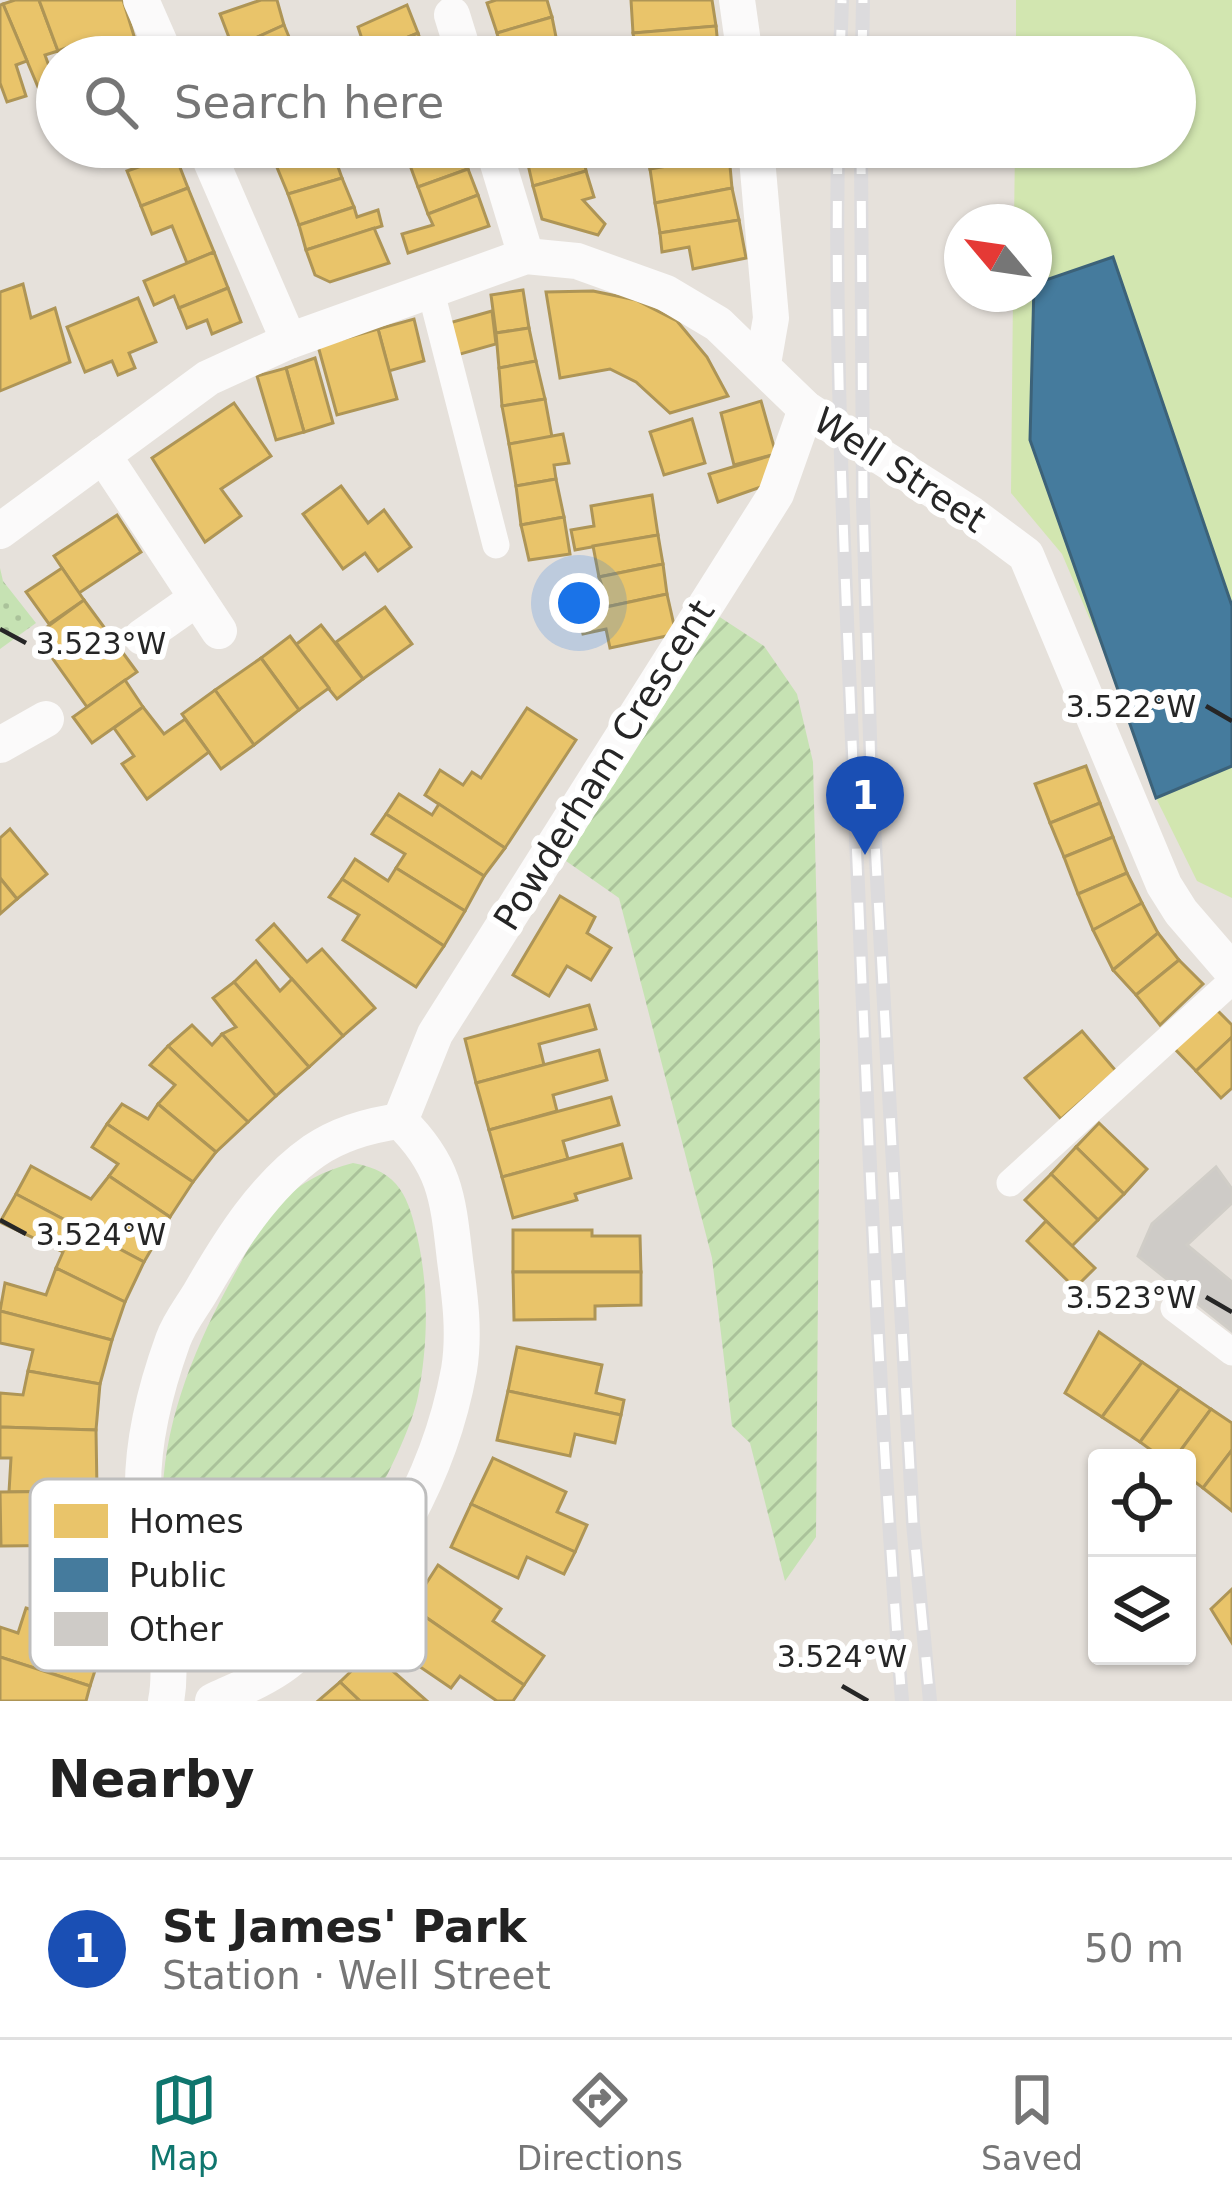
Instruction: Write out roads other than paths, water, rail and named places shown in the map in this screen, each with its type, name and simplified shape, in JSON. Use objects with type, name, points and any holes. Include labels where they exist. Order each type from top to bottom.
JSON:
[{"type":"street","points":[[141,0],[157,36]]},
{"type":"street","points":[[737,0],[742,36]]},
{"type":"street","points":[[452,15],[458,36]]},
{"type":"street","points":[[214,168],[289,341]]},
{"type":"street","points":[[499,168],[526,256]]},
{"type":"street","points":[[758,168],[771,318],[763,364]]},
{"type":"street","name":"Well Street","points":[[0,531],[208,378],[289,341],[526,256],[577,261],[666,293],[718,324],[806,409],[971,514],[1026,555],[1164,885],[1232,971]]},
{"type":"street","points":[[430,288],[496,545]]},
{"type":"street","name":"Powderham Crescent","points":[[400,1121],[435,1034],[776,494],[806,409]]},
{"type":"street","points":[[103,455],[219,631]]},
{"type":"street","points":[[142,637],[196,599]]},
{"type":"street","points":[[0,745],[46,719]]},
{"type":"street","points":[[1010,1183],[1232,980]]},
{"type":"street","points":[[143,1479],[154,1408],[174,1336],[223,1252],[271,1192],[314,1150],[368,1125],[400,1121],[426,1147],[447,1198],[462,1324],[459,1368],[445,1426],[425,1479]]},
{"type":"street","points":[[1174,1308],[1232,1352]]},
{"type":"street","points":[[213,1701],[273,1671]]},
{"type":"railway","points":[[841,36],[842,0]]},
{"type":"railway","points":[[862,36],[863,0]]},
{"type":"railway","points":[[838,168],[849,665],[875,1270],[902,1701]]},
{"type":"railway","points":[[861,168],[871,771],[913,1523],[930,1701]]},
{"type":"place","name":"St James' Park","points":[[865,855]]}]
